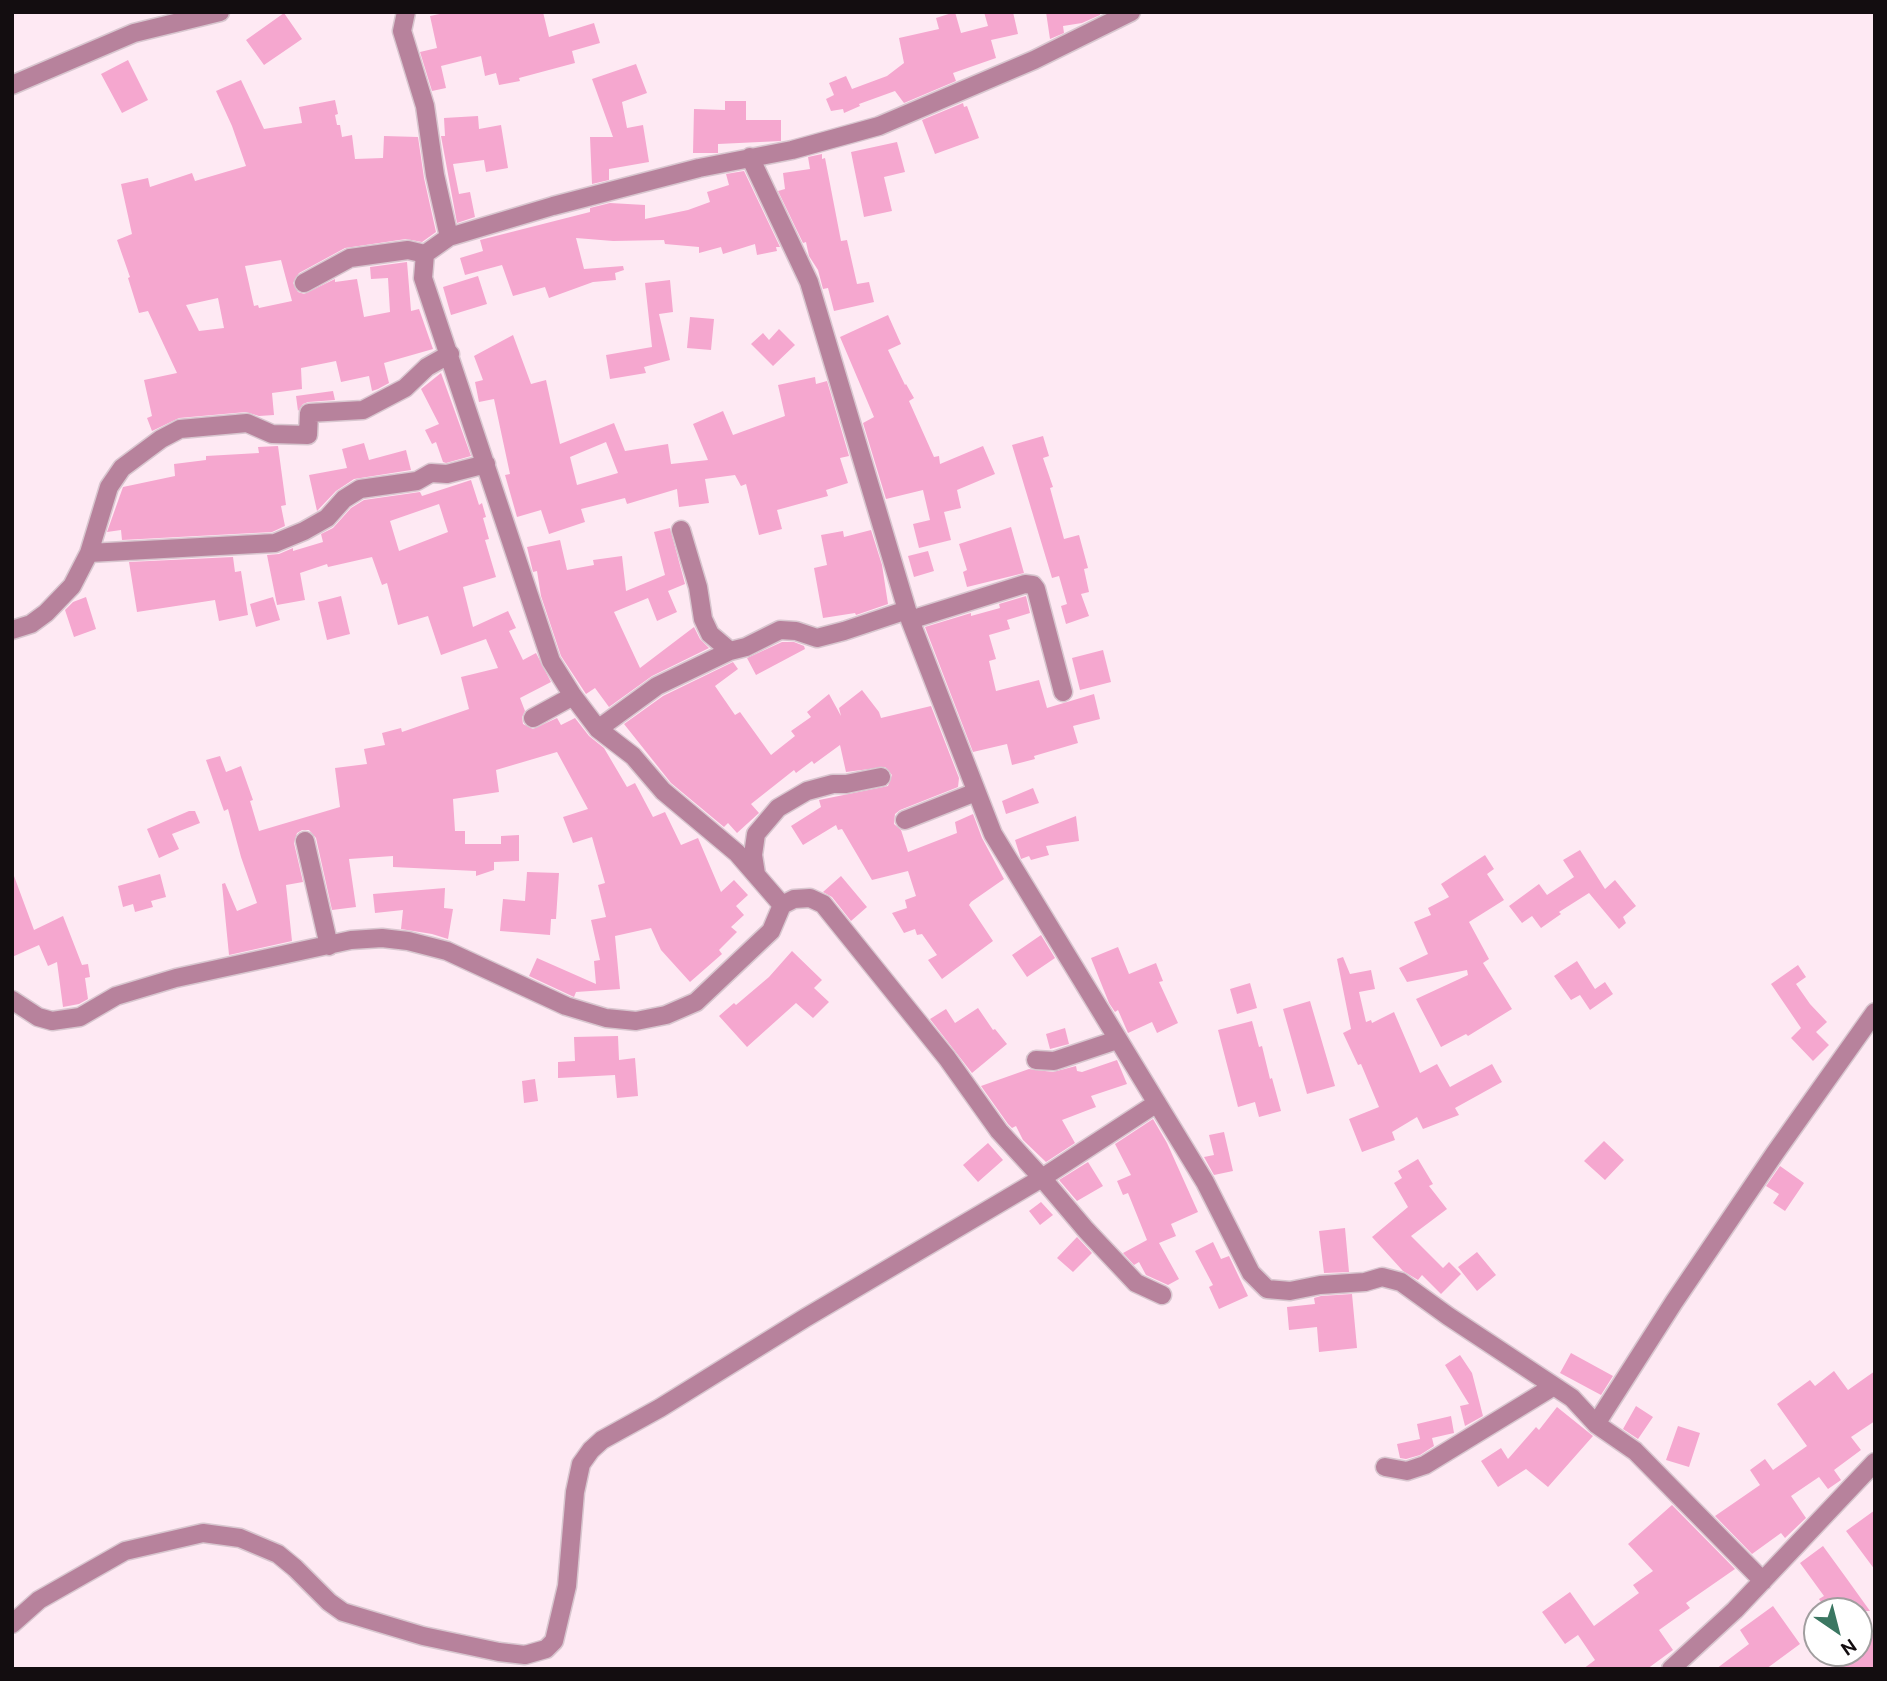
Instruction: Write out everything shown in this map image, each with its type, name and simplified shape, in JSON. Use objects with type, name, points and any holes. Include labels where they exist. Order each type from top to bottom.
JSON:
[{"type":"street","points":[[12,85],[134,33],[220,12]]},
{"type":"street","points":[[406,12],[402,31],[425,106],[435,175],[449,237]]},
{"type":"street","points":[[304,283],[350,258],[408,250],[425,254],[449,237],[552,206],[750,157],[792,150],[879,126],[1023,65],[1132,12]]},
{"type":"street","points":[[750,157],[809,282],[908,615],[993,834],[1205,1182],[1251,1273],[1267,1289],[1290,1291],[1320,1285],[1366,1282],[1382,1277],[1401,1282],[1572,1398],[1596,1424],[1635,1451],[1763,1581]]},
{"type":"street","points":[[425,254],[423,278],[551,661],[598,729],[633,756],[663,791],[737,853],[782,905]]},
{"type":"street","points":[[12,630],[31,624],[46,613],[72,586],[89,553],[108,487],[122,468],[161,439],[180,429],[247,423],[272,433],[308,435],[309,414],[363,410],[405,388],[427,367],[450,354]]},
{"type":"street","points":[[89,553],[275,543],[327,518],[344,499],[360,489],[417,481],[432,473],[447,474],[486,464]]},
{"type":"street","points":[[681,530],[698,587],[703,619],[710,634],[730,651]]},
{"type":"street","points":[[598,729],[657,687],[780,630],[796,631],[817,638],[1025,584],[1036,589],[1063,692]]},
{"type":"street","points":[[533,718],[573,696]]},
{"type":"street","points":[[761,881],[753,855],[756,834],[778,808],[807,791],[881,777]]},
{"type":"street","points":[[905,820],[976,792]]},
{"type":"street","points":[[304,841],[329,946]]},
{"type":"street","points":[[12,1000],[38,1017],[52,1021],[80,1017],[116,996],[176,978],[351,940],[382,938],[408,941],[447,951],[566,1006],[606,1018],[636,1021],[666,1015],[696,1002],[771,931],[782,905],[794,899],[810,898],[822,904],[947,1058],[999,1131],[1086,1230],[1136,1283],[1162,1295]]},
{"type":"street","points":[[1596,1424],[1674,1301],[1875,1012]]},
{"type":"street","points":[[1036,1060],[1054,1061],[1117,1040]]},
{"type":"street","points":[[12,1624],[39,1600],[125,1551],[203,1533],[240,1538],[278,1554],[295,1567],[328,1602],[343,1612],[423,1636],[499,1652],[525,1655],[546,1649],[554,1641],[567,1586],[580,1464],[602,1440],[660,1408],[1042,1178],[1157,1103]]},
{"type":"street","points":[[1385,1467],[1407,1471],[1426,1465],[1554,1386]]},
{"type":"street","points":[[1671,1669],[1735,1610],[1875,1462]]},
{"type":"building","points":[[449,12],[543,12],[549,37],[594,23],[600,43],[572,51],[575,63],[499,85],[496,73],[485,76],[481,56],[441,66],[446,88],[432,91],[420,52],[437,48],[430,16]]},
{"type":"building","points":[[955,12],[961,33],[988,26],[984,12],[1013,12],[1018,34],[991,40],[996,58],[953,73],[956,81],[904,103],[895,91],[859,104],[860,106],[844,113],[843,109],[831,111],[826,99],[834,95],[829,83],[846,76],[852,89],[887,76],[904,63],[899,38],[939,29],[936,18]]},
{"type":"building","points":[[1046,12],[1100,12],[1100,15],[1082,23],[1063,26],[1064,33],[1050,39]]},
{"type":"building","points":[[284,13],[302,39],[264,65],[246,40]]},
{"type":"building","points":[[128,60],[148,100],[122,113],[101,74]]},
{"type":"building","points":[[636,64],[647,93],[622,102],[627,128],[643,125],[649,162],[609,169],[609,180],[592,184],[590,137],[613,137],[592,79]]},
{"type":"building","points":[[241,80],[264,129],[302,123],[299,107],[335,100],[337,125],[340,125],[342,137],[352,135],[355,159],[383,158],[384,136],[418,137],[436,232],[422,242],[406,239],[345,248],[299,273],[293,283],[298,292],[304,294],[335,279],[335,282],[357,279],[364,317],[390,312],[388,278],[371,279],[370,267],[407,262],[411,311],[419,309],[433,349],[384,363],[389,383],[372,391],[369,376],[341,382],[336,361],[301,368],[302,389],[272,393],[274,415],[259,416],[246,412],[179,418],[152,431],[147,418],[152,416],[144,380],[177,373],[148,311],[139,313],[128,278],[130,277],[117,240],[132,234],[121,184],[148,178],[150,187],[192,173],[195,181],[246,166],[216,91]],"holes":[[[281,260],[292,301],[259,308],[258,305],[254,306],[245,266]],[[218,298],[224,328],[199,331],[186,305]]]},
{"type":"building","points":[[725,101],[746,101],[746,120],[781,120],[781,141],[718,144],[718,153],[693,153],[694,109],[725,110]]},
{"type":"building","points":[[963,103],[964,107],[967,106],[979,138],[935,154],[922,120]]},
{"type":"building","points":[[478,116],[479,129],[501,125],[508,168],[486,172],[484,160],[453,164],[459,194],[470,192],[475,217],[457,223],[441,136],[445,136],[444,118]]},
{"type":"building","points":[[897,142],[905,172],[884,177],[892,211],[864,217],[851,152]]},
{"type":"building","points":[[822,154],[841,241],[847,240],[857,284],[869,282],[874,302],[834,311],[828,288],[823,289],[806,242],[803,243],[778,191],[785,189],[783,173],[810,169],[808,157]]},
{"type":"building","points":[[744,171],[780,247],[776,247],[777,251],[757,255],[755,244],[723,254],[721,247],[699,253],[699,247],[665,244],[664,240],[613,241],[576,238],[584,269],[623,266],[624,270],[615,273],[616,280],[593,282],[549,298],[545,287],[513,296],[502,265],[465,275],[460,258],[483,251],[480,240],[590,212],[590,208],[610,203],[645,205],[645,219],[688,210],[710,202],[707,192],[729,185],[726,174]]},
{"type":"building","points":[[478,276],[487,304],[451,315],[443,287]]},
{"type":"building","points":[[670,280],[673,312],[659,314],[670,360],[644,367],[646,373],[610,379],[606,355],[652,347],[645,283]]},
{"type":"building","points":[[888,315],[901,344],[888,350],[914,398],[909,401],[934,457],[939,456],[940,464],[983,446],[995,474],[957,490],[961,508],[944,512],[951,540],[919,548],[913,524],[930,520],[923,490],[886,499],[863,423],[874,417],[840,337]]},
{"type":"building","points":[[690,317],[714,319],[711,350],[687,348]]},
{"type":"building","points":[[779,329],[795,345],[773,366],[751,344],[763,333],[769,340]]},
{"type":"building","points":[[513,335],[531,384],[546,380],[560,444],[614,423],[625,451],[668,444],[671,464],[708,460],[693,424],[723,411],[733,435],[785,416],[778,385],[815,377],[816,384],[827,381],[849,456],[840,458],[848,483],[826,490],[828,496],[777,510],[782,529],[759,535],[746,484],[741,486],[735,475],[705,479],[709,503],[679,507],[677,489],[627,504],[625,498],[581,509],[585,522],[549,534],[541,510],[517,517],[505,475],[510,474],[494,399],[479,402],[475,382],[483,380],[474,356]],"holes":[[[606,442],[618,473],[577,485],[570,457]]]},
{"type":"building","points":[[441,373],[471,456],[446,463],[443,462],[436,442],[432,444],[425,430],[439,424],[421,389]]},
{"type":"building","points":[[333,391],[335,400],[308,402],[298,411],[296,396]]},
{"type":"building","points":[[1043,436],[1049,456],[1043,458],[1053,487],[1050,488],[1064,539],[1079,535],[1088,568],[1084,569],[1089,592],[1081,594],[1089,616],[1066,624],[1061,606],[1067,604],[1059,576],[1052,578],[1012,445]]},
{"type":"building","points":[[364,443],[369,460],[406,450],[411,470],[354,479],[336,491],[317,511],[309,475],[347,468],[342,449]]},
{"type":"building","points":[[278,446],[286,505],[281,506],[285,526],[272,532],[122,540],[121,530],[107,532],[123,487],[175,476],[174,464],[206,460],[206,456],[259,453],[258,447]]},
{"type":"building","points":[[471,480],[479,505],[482,503],[489,539],[485,540],[496,577],[463,587],[473,627],[508,611],[516,628],[509,631],[523,660],[536,653],[551,682],[520,698],[525,711],[523,724],[533,729],[557,718],[561,725],[575,718],[589,736],[604,748],[627,787],[635,783],[653,817],[665,812],[681,845],[698,838],[721,892],[734,880],[748,895],[736,906],[744,915],[731,927],[737,932],[719,950],[722,954],[690,982],[661,950],[651,928],[615,936],[620,989],[576,992],[574,997],[529,976],[537,958],[596,984],[594,961],[600,960],[591,920],[606,917],[598,885],[605,883],[592,837],[573,843],[563,817],[588,809],[557,752],[496,770],[499,792],[453,799],[455,831],[465,831],[465,844],[501,844],[501,836],[519,835],[519,861],[494,862],[494,870],[476,876],[476,871],[393,867],[393,856],[349,859],[356,907],[332,910],[316,838],[309,830],[302,830],[297,833],[294,843],[303,882],[286,885],[292,941],[229,955],[222,884],[225,883],[237,911],[257,903],[228,809],[224,811],[206,760],[220,756],[226,772],[241,766],[253,800],[250,801],[259,831],[340,807],[335,768],[367,764],[364,749],[385,745],[382,733],[401,728],[402,732],[469,709],[461,677],[498,668],[486,639],[441,655],[428,616],[398,625],[387,583],[382,585],[372,557],[328,567],[327,564],[300,573],[305,600],[277,605],[267,555],[323,542],[321,534],[333,528],[351,508],[364,500],[420,492],[422,496]],"holes":[[[439,504],[448,532],[399,551],[390,521]]]},
{"type":"building","points":[[1011,527],[1024,573],[967,587],[963,572],[967,570],[959,544]]},
{"type":"building","points":[[670,528],[685,584],[668,591],[677,612],[657,621],[648,598],[614,612],[640,668],[694,627],[709,648],[652,676],[609,707],[595,688],[586,694],[561,656],[541,596],[537,571],[533,572],[527,547],[560,540],[567,570],[594,565],[593,560],[622,556],[626,591],[665,575],[654,532]]},
{"type":"building","points":[[871,530],[882,565],[888,604],[856,615],[823,618],[814,568],[827,565],[821,535],[843,531],[844,537]]},
{"type":"building","points":[[928,551],[934,571],[914,577],[908,556]]},
{"type":"building","points":[[233,557],[235,572],[241,571],[248,615],[219,621],[215,600],[137,612],[129,562]]},
{"type":"building","points":[[341,596],[350,634],[327,640],[318,602]]},
{"type":"building","points":[[1026,596],[1030,613],[1007,620],[1010,629],[989,635],[996,659],[989,661],[996,691],[1039,680],[1047,708],[1094,694],[1100,719],[1073,726],[1078,743],[1012,765],[1007,744],[973,752],[925,627],[971,613],[971,616],[1000,608],[999,604]]},
{"type":"building","points":[[86,597],[96,629],[74,637],[65,610],[73,602]]},
{"type":"building","points":[[273,597],[280,620],[256,627],[250,604]]},
{"type":"building","points":[[782,642],[794,642],[805,649],[756,675],[747,658]]},
{"type":"building","points":[[1103,650],[1111,682],[1080,690],[1072,658]]},
{"type":"building","points":[[733,662],[738,669],[715,686],[735,715],[740,712],[771,755],[795,736],[791,731],[811,717],[807,712],[829,694],[841,716],[839,708],[862,690],[881,718],[931,706],[959,778],[958,787],[900,810],[895,814],[894,824],[901,830],[908,852],[957,833],[955,822],[973,814],[982,838],[1004,879],[969,905],[993,941],[942,979],[928,960],[937,955],[922,934],[917,935],[915,929],[904,933],[892,913],[907,908],[905,900],[916,896],[908,871],[872,880],[842,829],[838,830],[836,825],[803,845],[791,826],[821,807],[819,800],[888,786],[892,775],[885,767],[846,772],[840,745],[814,764],[812,761],[796,773],[794,770],[751,804],[759,813],[737,833],[728,823],[724,827],[671,783],[624,724],[663,696]]},
{"type":"building","points":[[1033,788],[1039,803],[1006,814],[1002,801]]},
{"type":"building","points":[[189,811],[195,811],[200,823],[172,834],[179,849],[159,858],[147,829]]},
{"type":"building","points":[[1076,816],[1079,841],[1046,846],[1049,855],[1031,860],[1029,856],[1021,859],[1015,840]]},
{"type":"building","points":[[1580,850],[1605,889],[1615,880],[1636,906],[1623,917],[1626,923],[1619,929],[1589,893],[1559,912],[1561,914],[1541,928],[1532,916],[1522,923],[1509,906],[1539,884],[1547,895],[1574,877],[1563,860]]},
{"type":"building","points":[[1485,855],[1494,869],[1487,874],[1504,900],[1469,922],[1489,959],[1483,963],[1512,1009],[1468,1036],[1466,1034],[1441,1047],[1416,999],[1468,975],[1467,970],[1407,982],[1399,968],[1428,954],[1414,922],[1431,915],[1428,908],[1449,897],[1441,884]]},
{"type":"building","points":[[527,872],[559,873],[556,919],[551,919],[550,935],[500,931],[503,899],[525,901]]},
{"type":"building","points":[[160,874],[166,897],[151,901],[153,907],[135,912],[133,904],[123,907],[118,886]]},
{"type":"building","points":[[14,876],[34,930],[63,916],[82,965],[88,964],[90,977],[85,978],[88,999],[79,1004],[63,1007],[57,962],[48,966],[39,945],[12,957]]},
{"type":"building","points":[[841,876],[867,907],[851,921],[832,897],[823,892]]},
{"type":"building","points":[[445,888],[444,908],[453,909],[448,939],[401,929],[403,910],[375,913],[373,894]]},
{"type":"building","points":[[1041,935],[1055,958],[1027,977],[1012,955]]},
{"type":"building","points":[[1118,947],[1129,974],[1156,963],[1163,981],[1159,982],[1178,1023],[1157,1033],[1152,1022],[1128,1033],[1118,1010],[1115,1012],[1109,1003],[1091,958]]},
{"type":"building","points":[[792,951],[822,980],[814,988],[829,1002],[813,1018],[796,1003],[747,1047],[719,1016],[769,977]]},
{"type":"building","points":[[1343,957],[1350,974],[1371,970],[1375,989],[1359,992],[1366,1022],[1371,1020],[1372,1023],[1394,1012],[1420,1073],[1437,1064],[1450,1087],[1492,1064],[1502,1082],[1455,1108],[1459,1115],[1423,1129],[1417,1117],[1392,1132],[1395,1140],[1362,1152],[1349,1119],[1379,1107],[1361,1064],[1358,1065],[1343,1033],[1351,1029],[1337,959]]},
{"type":"building","points":[[1577,961],[1595,989],[1605,982],[1613,994],[1590,1010],[1580,995],[1571,1000],[1554,976]]},
{"type":"building","points":[[1798,965],[1806,977],[1796,984],[1827,1022],[1816,1032],[1829,1045],[1813,1061],[1791,1038],[1801,1028],[1771,984]]},
{"type":"building","points":[[1250,983],[1257,1008],[1237,1014],[1230,989]]},
{"type":"building","points":[[1310,1001],[1335,1086],[1307,1094],[1283,1009]]},
{"type":"building","points":[[978,1008],[993,1030],[995,1029],[1007,1044],[972,1073],[930,1019],[946,1009],[955,1023]]},
{"type":"building","points":[[1252,1021],[1281,1111],[1259,1117],[1255,1102],[1238,1107],[1218,1030]]},
{"type":"building","points":[[1065,1028],[1069,1044],[1050,1049],[1046,1034]]},
{"type":"building","points":[[618,1036],[619,1060],[635,1058],[638,1096],[617,1098],[615,1075],[558,1078],[558,1062],[575,1061],[574,1037]]},
{"type":"building","points":[[1117,1060],[1127,1084],[1091,1096],[1096,1107],[1062,1120],[1075,1143],[1046,1162],[1023,1140],[1016,1126],[1012,1128],[1008,1124],[981,1086],[1029,1069],[1053,1072],[1076,1066],[1077,1071],[1082,1072]]},
{"type":"building","points":[[535,1079],[538,1101],[524,1103],[522,1081]]},
{"type":"building","points":[[1153,1119],[1167,1143],[1198,1212],[1171,1224],[1176,1236],[1159,1243],[1179,1279],[1168,1285],[1146,1275],[1139,1262],[1134,1265],[1123,1253],[1147,1240],[1128,1193],[1123,1195],[1117,1181],[1131,1175],[1115,1144]]},
{"type":"building","points":[[1224,1132],[1233,1171],[1214,1175],[1204,1157],[1214,1155],[1209,1135]]},
{"type":"building","points":[[1604,1141],[1624,1160],[1605,1180],[1584,1161]]},
{"type":"building","points":[[988,1143],[1003,1160],[978,1182],[963,1165]]},
{"type":"building","points":[[1418,1159],[1433,1184],[1429,1186],[1447,1209],[1411,1236],[1443,1268],[1449,1262],[1461,1274],[1441,1294],[1422,1275],[1418,1280],[1403,1271],[1372,1237],[1408,1207],[1394,1183],[1402,1178],[1398,1171]]},
{"type":"building","points":[[1088,1162],[1103,1186],[1077,1201],[1059,1180]]},
{"type":"building","points":[[1780,1166],[1804,1183],[1785,1211],[1773,1203],[1779,1194],[1766,1186]]},
{"type":"building","points":[[1041,1202],[1053,1215],[1040,1225],[1029,1211]]},
{"type":"building","points":[[1345,1228],[1349,1272],[1324,1273],[1319,1231]]},
{"type":"building","points":[[1077,1237],[1092,1253],[1073,1272],[1057,1258]]},
{"type":"building","points":[[1213,1242],[1221,1259],[1229,1256],[1248,1296],[1219,1309],[1209,1287],[1213,1285],[1195,1251]]},
{"type":"building","points":[[1477,1252],[1496,1275],[1477,1291],[1458,1267]]},
{"type":"building","points":[[1352,1294],[1357,1348],[1319,1352],[1317,1327],[1289,1330],[1287,1307],[1315,1304],[1314,1298],[1321,1296]]},
{"type":"building","points":[[1571,1353],[1613,1376],[1601,1395],[1560,1373]]},
{"type":"building","points":[[1460,1355],[1472,1373],[1483,1416],[1465,1426],[1460,1406],[1469,1404],[1445,1365]]},
{"type":"building","points":[[1834,1371],[1848,1390],[1875,1371],[1875,1421],[1851,1437],[1861,1450],[1834,1470],[1841,1480],[1828,1489],[1819,1477],[1791,1496],[1806,1518],[1785,1538],[1781,1533],[1752,1554],[1715,1516],[1760,1485],[1750,1470],[1765,1459],[1773,1470],[1807,1446],[1777,1404],[1810,1380],[1815,1386]]},
{"type":"building","points":[[1636,1406],[1653,1417],[1638,1439],[1623,1429]]},
{"type":"building","points":[[1557,1407],[1593,1436],[1548,1487],[1526,1469],[1498,1487],[1481,1461],[1501,1448],[1508,1459],[1536,1427],[1539,1430]]},
{"type":"building","points":[[1451,1416],[1454,1433],[1432,1438],[1434,1446],[1420,1455],[1400,1458],[1397,1444],[1420,1439],[1417,1424]]},
{"type":"building","points":[[1678,1426],[1700,1433],[1689,1467],[1666,1460]]},
{"type":"building","points":[[1672,1505],[1735,1569],[1686,1603],[1690,1608],[1659,1630],[1673,1650],[1647,1669],[1583,1669],[1595,1660],[1578,1635],[1565,1644],[1542,1612],[1570,1592],[1594,1626],[1639,1593],[1633,1585],[1653,1571],[1628,1544]]},
{"type":"building","points":[[1875,1510],[1875,1570],[1846,1531]]},
{"type":"building","points":[[1823,1546],[1860,1597],[1822,1597],[1800,1563]]},
{"type":"building","points":[[1773,1606],[1800,1644],[1766,1669],[1716,1669],[1749,1644],[1740,1630]]},
{"type":"building","points":[[1873,1634],[1875,1669],[1841,1667],[1873,1667]]}]
